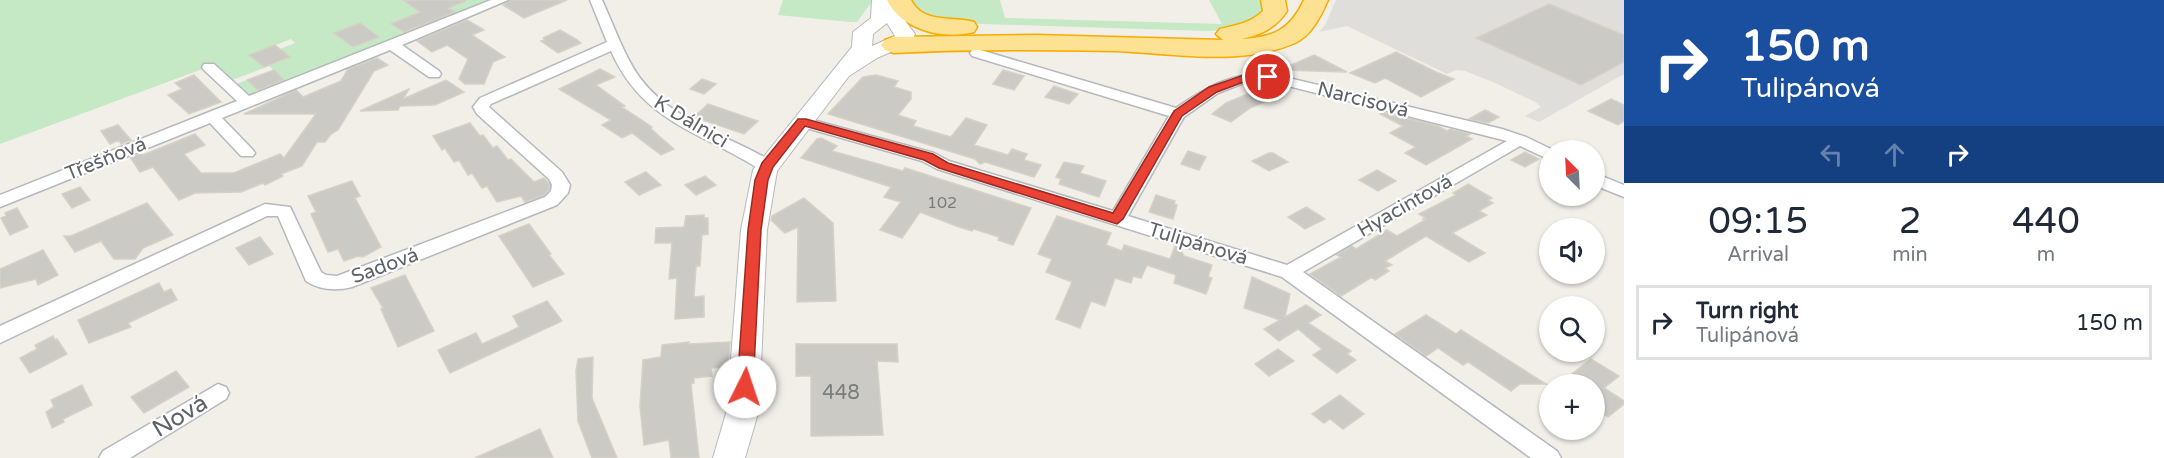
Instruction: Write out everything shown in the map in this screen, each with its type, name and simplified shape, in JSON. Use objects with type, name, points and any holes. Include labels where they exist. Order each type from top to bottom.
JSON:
[{"type":"highway","points":[[899,0],[907,13],[934,25],[1200,35],[1254,29],[1270,19],[1275,11],[1274,0]]},
{"type":"highway","points":[[896,38],[1212,46],[1261,45],[1287,37],[1298,30],[1307,20],[1316,0]]},
{"type":"highway","points":[[896,38],[995,32],[1080,32]]},
{"type":"street","name":"Třešňová","points":[[0,201],[502,0]]},
{"type":"street","name":"K Dálnici","points":[[596,0],[635,82],[653,101],[684,122],[767,166]]},
{"type":"street","points":[[729,458],[743,410],[754,230],[761,180],[767,166],[862,47],[868,31],[880,20],[881,0]]},
{"type":"street","points":[[890,0],[896,38]]},
{"type":"street","points":[[868,31],[875,45],[896,38]]},
{"type":"street","points":[[844,71],[896,38]]},
{"type":"street","name":"Sadová","points":[[0,335],[265,210],[284,211],[313,276],[320,281],[334,283],[345,282],[551,201],[559,193],[561,185],[556,177],[482,111],[481,107],[485,101],[616,43]]},
{"type":"street","points":[[393,45],[434,74]]},
{"type":"street","points":[[977,53],[1178,114]]},
{"type":"street","points":[[210,66],[247,102]]},
{"type":"street","name":"Narcisová","points":[[1117,219],[1178,114],[1213,90],[1247,77],[1268,77],[1496,132],[1539,150]]},
{"type":"street","points":[[212,117],[247,153]]},
{"type":"street","name":"Tulipánová","points":[[802,122],[928,157],[944,165],[1289,272],[1549,458]]},
{"type":"street","name":"Hyacintová","points":[[1289,272],[1520,140]]},
{"type":"street","points":[[1605,182],[1624,192]]},
{"type":"street","name":"Nová","points":[[111,458],[218,393]]},
{"type":"shaded area","points":[[1336,0],[1624,0],[1624,74],[1539,122],[1525,116],[1541,107],[1537,103],[1493,82],[1465,71],[1456,70],[1447,74],[1347,26],[1319,32],[1325,25]]},
{"type":"green space","points":[[0,0],[443,0],[446,9],[468,0],[493,0],[254,94],[247,94],[236,84],[247,80],[256,89],[282,78],[269,66],[232,80],[216,64],[0,144]],"holes":[[[291,39],[295,43],[280,49],[289,58],[271,65],[250,55]]]},
{"type":"green space","points":[[783,0],[873,0],[857,22],[850,22],[778,15]]},
{"type":"green space","points":[[904,0],[1000,0],[1005,18],[1222,24],[1209,0],[1268,0],[1261,19],[1222,30],[1208,31],[950,23],[932,21]]},
{"type":"building","points":[[403,0],[466,1],[448,8],[455,12],[404,32],[391,24],[420,12]]},
{"type":"building","points":[[510,0],[567,0],[524,18],[503,5]]},
{"type":"building","points":[[1549,4],[1624,35],[1624,62],[1581,85],[1476,38]]},
{"type":"building","points":[[467,20],[484,30],[472,35],[505,57],[493,62],[484,84],[465,84],[459,79],[468,59],[447,45],[432,52],[417,41]]},
{"type":"building","points":[[360,23],[379,37],[353,47],[334,33]]},
{"type":"building","points":[[560,30],[581,43],[558,53],[541,41]]},
{"type":"building","points":[[275,45],[290,57],[264,67],[249,55]]},
{"type":"building","points":[[1396,52],[1454,79],[1421,97],[1385,78],[1375,83],[1350,73]]},
{"type":"building","points":[[1314,55],[1347,72],[1280,70]]},
{"type":"building","points":[[377,58],[388,65],[374,71],[338,130],[331,134],[325,142],[317,142],[302,166],[281,174],[283,176],[265,185],[263,183],[241,192],[195,193],[179,200],[153,167],[140,172],[130,157],[141,153],[143,155],[195,134],[205,145],[184,154],[201,173],[234,173],[280,154],[284,158],[316,114],[244,114],[296,90],[303,97],[341,81],[348,69]]},
{"type":"building","points":[[600,69],[615,77],[596,85],[625,106],[622,107],[652,127],[651,129],[674,149],[661,155],[632,133],[622,138],[602,125],[611,120],[559,89]]},
{"type":"building","points":[[274,70],[284,80],[258,90],[247,80]]},
{"type":"building","points":[[1003,70],[1024,76],[1014,90],[993,84]]},
{"type":"building","points":[[194,75],[221,102],[189,114],[168,95],[182,89],[175,83]]},
{"type":"building","points":[[876,75],[898,81],[894,87],[911,92],[911,99],[898,115],[916,121],[913,126],[951,137],[966,118],[987,125],[974,145],[1008,155],[1012,149],[1027,154],[1024,160],[1041,165],[1034,177],[985,162],[980,164],[975,159],[828,114],[863,77]]},
{"type":"building","points":[[702,79],[716,84],[704,94],[690,89]]},
{"type":"building","points":[[446,80],[464,92],[435,105],[400,106],[398,110],[360,111],[409,89],[403,99]]},
{"type":"building","points":[[1054,86],[1078,94],[1069,104],[1045,97]]},
{"type":"building","points":[[1262,88],[1276,97],[1250,108],[1231,122],[1212,114],[1226,103]]},
{"type":"building","points":[[1611,99],[1624,105],[1624,121],[1618,125],[1588,111]]},
{"type":"building","points":[[708,104],[758,121],[744,134],[694,117]]},
{"type":"building","points":[[1485,110],[1499,117],[1488,123],[1469,119]]},
{"type":"building","points":[[1381,112],[1438,126],[1447,131],[1450,129],[1470,134],[1466,136],[1472,139],[1426,165],[1405,153],[1416,147],[1390,133],[1403,126],[1380,114]]},
{"type":"building","points":[[470,123],[493,148],[497,146],[508,160],[511,159],[534,182],[544,178],[550,185],[549,190],[544,195],[525,202],[521,196],[497,202],[487,186],[482,188],[472,173],[468,175],[459,160],[454,162],[445,148],[442,150],[433,136]]},
{"type":"building","points":[[118,125],[131,140],[121,144],[119,140],[110,144],[101,131]]},
{"type":"building","points":[[821,138],[837,146],[832,151],[903,171],[905,168],[1031,208],[1013,245],[998,240],[999,237],[959,227],[920,212],[902,238],[880,230],[901,202],[884,197],[891,187],[801,158],[817,139]]},
{"type":"building","points":[[1188,151],[1206,157],[1199,170],[1181,164]]},
{"type":"building","points":[[1525,152],[1539,159],[1525,167],[1511,160]]},
{"type":"building","points":[[1269,153],[1288,162],[1269,171],[1252,161]]},
{"type":"building","points":[[1064,162],[1084,166],[1080,173],[1106,181],[1099,197],[1059,184],[1061,179],[1056,177]]},
{"type":"building","points":[[1377,170],[1396,181],[1378,191],[1359,180]]},
{"type":"building","points":[[646,172],[661,185],[639,195],[625,182]]},
{"type":"building","points":[[705,176],[716,185],[696,195],[685,185]]},
{"type":"building","points":[[352,181],[360,196],[355,198],[381,247],[363,257],[358,256],[344,261],[338,249],[328,252],[311,214],[316,212],[308,196]]},
{"type":"building","points":[[1468,184],[1492,198],[1488,200],[1493,203],[1479,211],[1487,215],[1452,233],[1485,253],[1469,262],[1426,236],[1385,261],[1392,265],[1385,268],[1389,271],[1375,280],[1372,277],[1341,296],[1310,274],[1341,257],[1337,255],[1352,246],[1356,249],[1387,230],[1397,236],[1425,220],[1423,219],[1426,218],[1419,214],[1456,195],[1453,193]]},
{"type":"building","points":[[80,187],[90,200],[72,208],[62,194]]},
{"type":"building","points":[[1156,195],[1175,201],[1174,204],[1177,205],[1173,219],[1149,212]]},
{"type":"building","points":[[804,198],[833,223],[836,301],[797,302],[798,227],[785,233],[771,220],[772,216]]},
{"type":"building","points":[[147,203],[173,235],[143,248],[135,259],[114,259],[101,241],[75,252],[64,236],[71,236]]},
{"type":"building","points":[[1306,207],[1325,219],[1305,229],[1288,217]]},
{"type":"building","points":[[17,208],[28,227],[10,235],[1,218],[6,216],[5,213]]},
{"type":"building","points":[[704,215],[704,218],[708,218],[708,234],[702,235],[700,266],[696,266],[694,297],[704,296],[704,317],[675,319],[677,278],[669,279],[672,243],[655,243],[656,228],[684,227],[686,216]]},
{"type":"building","points":[[1057,216],[1111,233],[1106,245],[1122,251],[1124,245],[1170,259],[1175,246],[1179,247],[1184,256],[1212,265],[1208,277],[1212,278],[1206,294],[1174,283],[1176,275],[1147,265],[1141,278],[1133,276],[1131,283],[1115,278],[1105,306],[1091,301],[1080,328],[1056,319],[1072,282],[1046,272],[1052,259],[1038,254]]},
{"type":"building","points":[[529,224],[564,274],[533,287],[499,236]]},
{"type":"building","points":[[260,237],[273,254],[249,265],[236,248]]},
{"type":"building","points":[[43,250],[58,275],[38,285],[36,279],[0,288],[0,269]]},
{"type":"building","points":[[405,275],[434,331],[398,347],[381,309],[383,308],[371,288]]},
{"type":"building","points":[[1252,277],[1290,294],[1285,317],[1306,305],[1321,315],[1308,323],[1351,351],[1347,354],[1356,360],[1337,373],[1313,355],[1322,349],[1298,329],[1279,341],[1264,329],[1280,320],[1244,308]]},
{"type":"building","points":[[159,283],[164,292],[171,289],[177,300],[128,323],[131,327],[89,343],[78,320]]},
{"type":"building","points":[[547,301],[562,321],[450,373],[438,350],[476,333],[482,344],[509,332],[519,327],[513,316]]},
{"type":"building","points":[[1426,315],[1456,334],[1461,330],[1539,380],[1539,384],[1520,384],[1511,391],[1468,362],[1463,365],[1438,348],[1426,356],[1395,334]]},
{"type":"building","points":[[53,336],[67,354],[30,373],[20,358],[37,349],[35,345]]},
{"type":"building","points":[[689,342],[689,344],[730,342],[728,367],[711,368],[712,376],[694,378],[694,383],[691,384],[699,458],[671,458],[669,440],[644,445],[640,406],[643,360],[661,357],[662,345]]},
{"type":"building","points":[[796,344],[897,344],[898,362],[877,361],[883,435],[811,436],[811,376],[796,376]]},
{"type":"building","points":[[1278,349],[1294,361],[1269,376],[1255,364]]},
{"type":"building","points":[[593,357],[592,398],[617,458],[592,458],[578,421],[576,371],[578,359]]},
{"type":"building","points":[[1587,362],[1596,362],[1619,376],[1605,387],[1605,374],[1572,374]]},
{"type":"building","points":[[176,371],[189,387],[144,413],[131,397]]},
{"type":"building","points":[[82,385],[92,405],[63,419],[64,422],[52,428],[46,412],[54,407],[51,400]]},
{"type":"building","points":[[1605,389],[1624,401],[1624,404],[1608,417],[1605,415]]},
{"type":"building","points":[[1340,395],[1364,414],[1343,429],[1330,419],[1324,423],[1312,414]]},
{"type":"building","points":[[540,429],[553,458],[475,458]]},
{"type":"route","points":[[745,387],[754,230],[761,180],[767,166],[802,122],[928,157],[944,165],[1117,219],[1178,114],[1213,90],[1247,77],[1268,77]]}]
